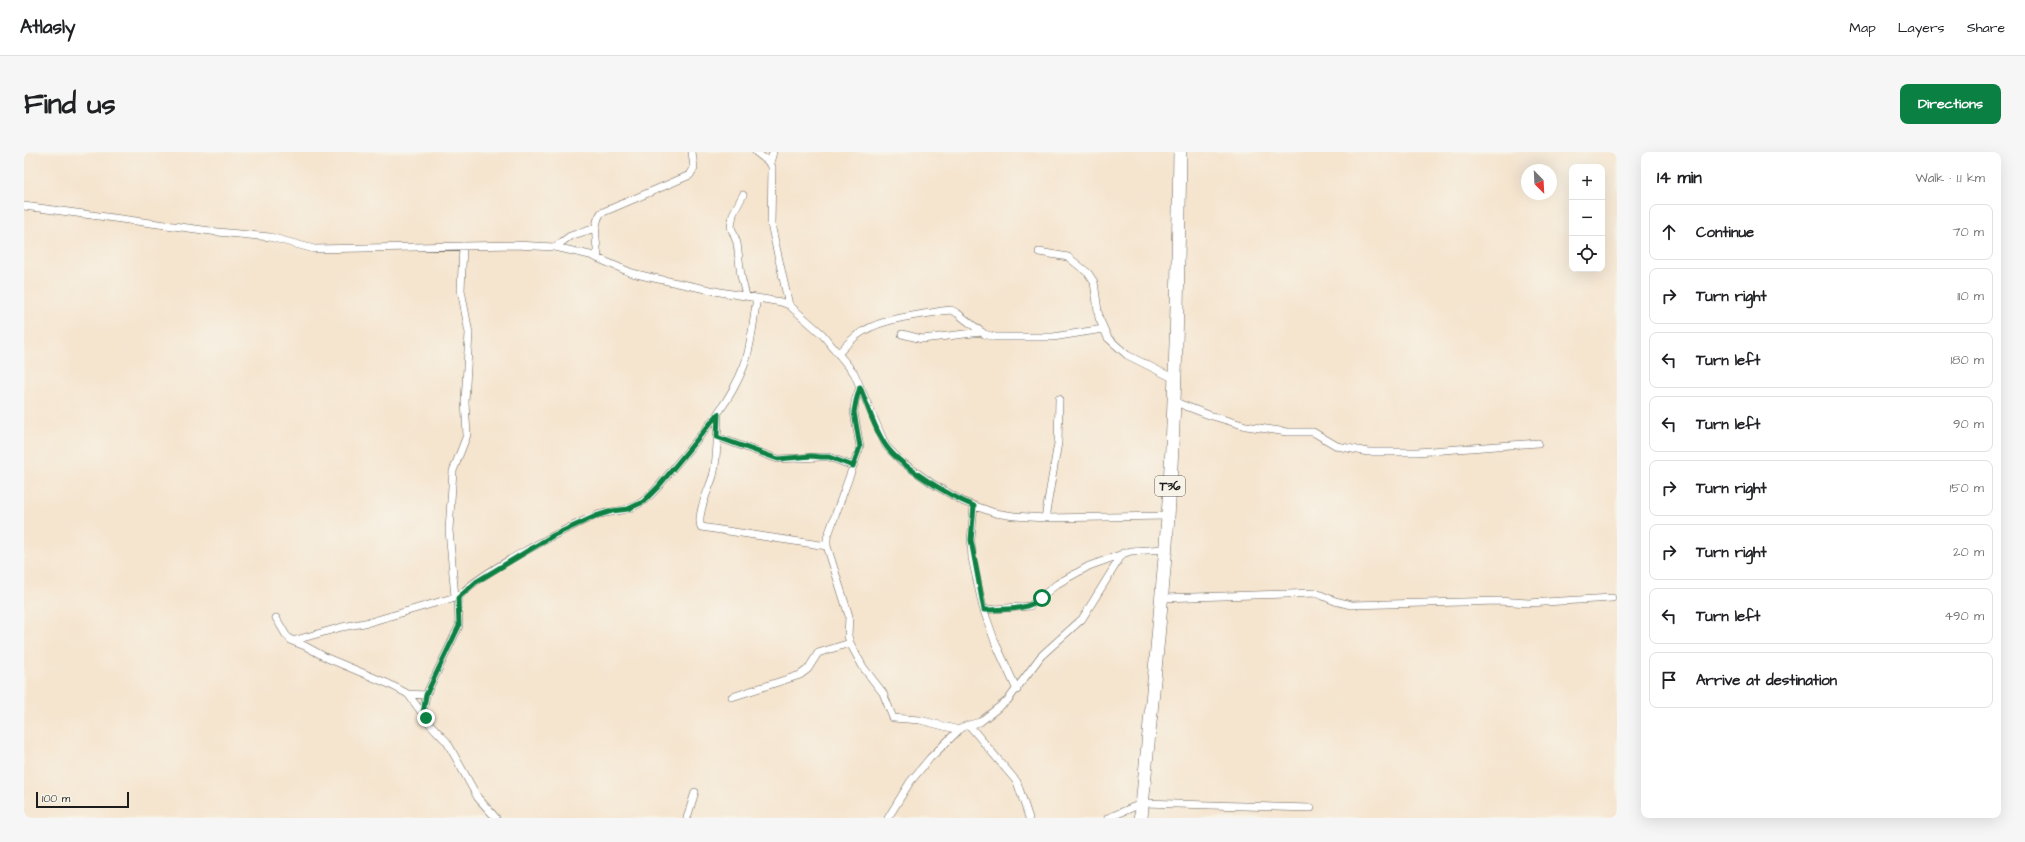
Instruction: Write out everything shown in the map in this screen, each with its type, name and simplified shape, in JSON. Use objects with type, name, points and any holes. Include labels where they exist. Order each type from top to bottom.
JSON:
[{"type":"highway","name":"T36","points":[[1141,818],[1162,598],[1175,402],[1180,152]]},
{"type":"street","points":[[598,258],[596,228],[597,218],[601,213],[607,208],[652,192],[690,175],[694,168],[692,152]]},
{"type":"street","points":[[756,152],[770,163]]},
{"type":"street","points":[[773,152],[770,163],[772,171],[771,224],[789,305]]},
{"type":"street","points":[[743,195],[733,214],[731,227],[737,243],[741,276],[746,296]]},
{"type":"street","points":[[24,206],[218,232],[270,237],[314,249],[515,245],[555,247],[569,249],[598,258],[632,273],[781,302],[789,305],[822,334],[839,353],[854,373],[886,446],[902,462],[933,484],[974,506],[995,513],[1045,518],[1168,516]]},
{"type":"street","points":[[555,247],[570,236],[596,228]]},
{"type":"street","points":[[423,714],[426,695],[459,626],[458,604],[450,550],[450,508],[453,467],[467,435],[465,402],[469,333],[461,290],[463,246]]},
{"type":"street","points":[[1040,252],[1068,257],[1088,273],[1094,282],[1097,311],[1103,329],[1108,338],[1120,350],[1145,365],[1175,379]]},
{"type":"street","points":[[292,641],[342,627],[370,622],[457,597],[476,582],[554,535],[596,516],[612,511],[628,509],[643,502],[658,487],[718,414],[744,366],[756,298]]},
{"type":"street","points":[[839,353],[856,336],[868,328],[884,322],[951,310],[982,332],[996,337],[1053,337],[1103,329]]},
{"type":"street","points":[[902,334],[922,340],[982,332]]},
{"type":"street","points":[[860,387],[854,412],[860,447],[827,538],[827,546],[849,616],[848,636],[850,643],[863,667],[883,693],[893,718],[920,720],[959,730]]},
{"type":"street","points":[[1045,518],[1058,443],[1060,399]]},
{"type":"street","points":[[1175,402],[1246,426],[1287,432],[1313,432],[1336,446],[1368,452],[1417,452],[1538,443]]},
{"type":"street","points":[[718,414],[714,468],[702,512],[700,523],[701,527],[827,546]]},
{"type":"street","points":[[717,437],[778,459],[811,456],[829,457],[853,466]]},
{"type":"street","points":[[974,506],[971,540],[984,610],[995,642],[1017,690]]},
{"type":"street","points":[[984,610],[1030,606],[1062,580],[1089,566],[1123,553],[1166,549]]},
{"type":"street","points":[[888,818],[910,782],[930,758],[959,730],[984,720],[1008,700],[1017,690],[1030,668],[1082,619],[1123,553]]},
{"type":"street","points":[[1162,598],[1316,593],[1344,604],[1359,605],[1498,601],[1528,603],[1612,598]]},
{"type":"street","points":[[276,618],[286,635],[292,641],[408,694],[426,695]]},
{"type":"street","points":[[732,697],[800,675],[808,669],[818,653],[850,643]]},
{"type":"street","points":[[408,694],[454,754],[478,798],[496,818]]},
{"type":"street","points":[[969,725],[1017,782],[1029,818]]},
{"type":"street","points":[[687,818],[695,792]]},
{"type":"street","points":[[1108,818],[1143,803],[1311,808]]},
{"type":"route","points":[[426,718],[423,714],[426,695],[434,675],[459,626],[460,620],[458,598],[460,595],[476,582],[554,535],[604,513],[628,509],[643,502],[658,487],[718,414],[717,437],[781,460],[811,456],[829,457],[853,466],[860,447],[854,412],[860,387],[886,446],[902,462],[933,484],[964,502],[974,506],[971,540],[972,558],[984,610],[1030,606],[1042,598]]}]
